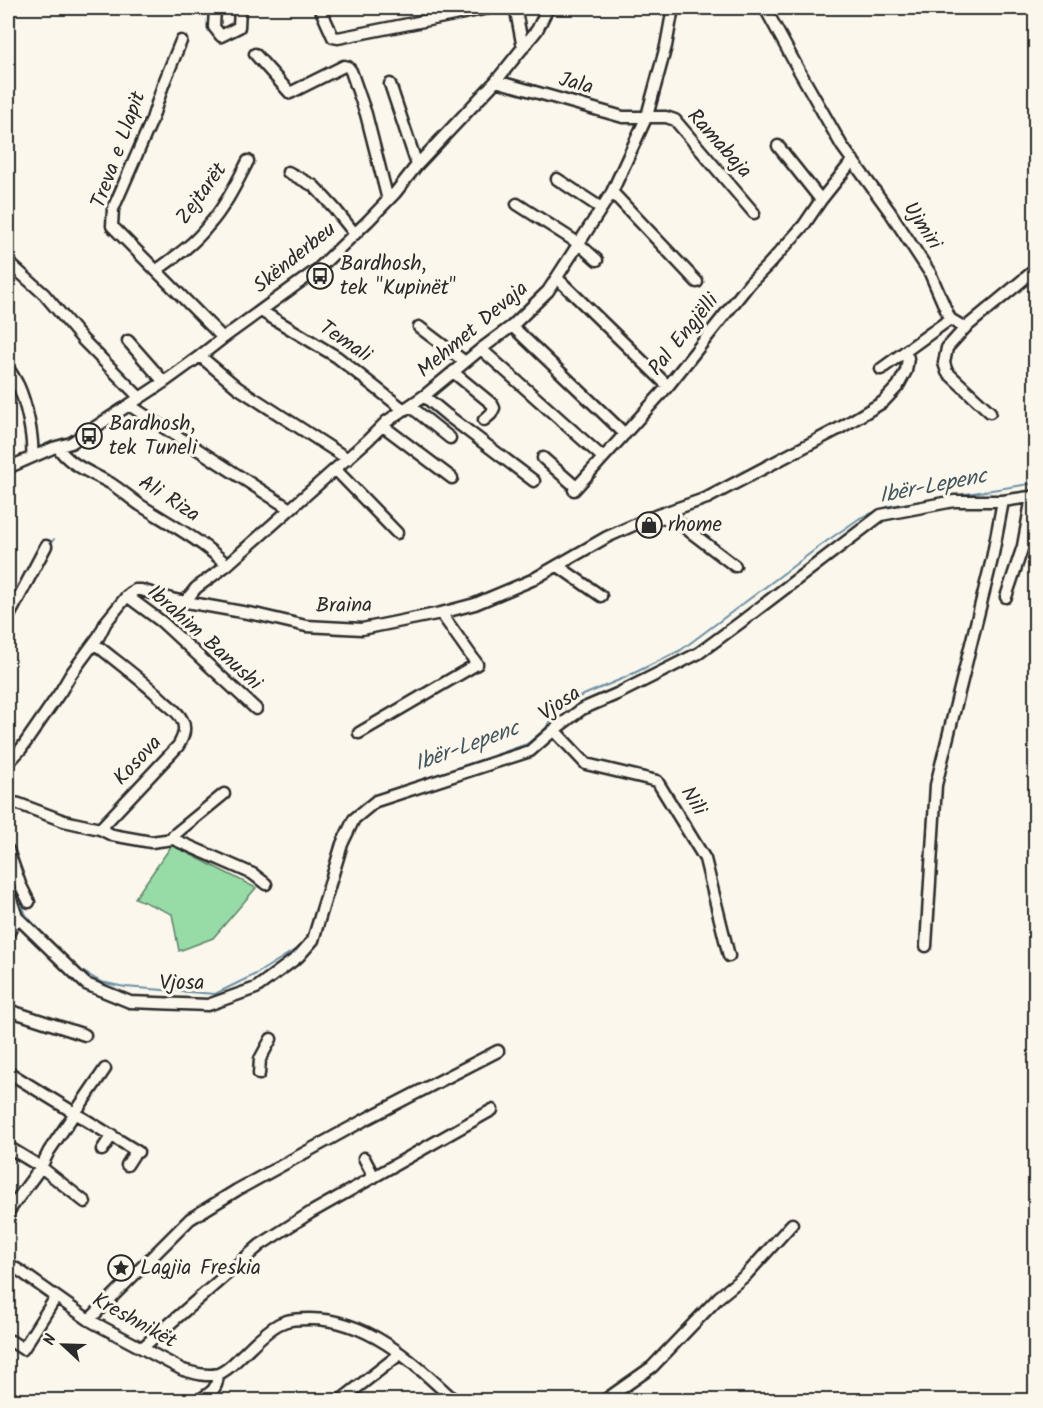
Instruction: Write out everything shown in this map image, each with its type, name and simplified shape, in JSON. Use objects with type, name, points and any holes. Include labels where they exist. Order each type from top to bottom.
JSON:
[{"type":"street","points":[[215,8],[214,27],[221,36],[239,27],[240,8]]},
{"type":"street","points":[[321,8],[333,37],[344,38],[489,8]]},
{"type":"street","points":[[514,8],[523,48]]},
{"type":"street","name":"Skënderbeu","points":[[8,469],[34,456],[71,443],[164,382],[318,269],[388,200],[417,165],[496,81],[537,30],[548,8]]},
{"type":"street","name":"Mehmet Devaja","points":[[185,602],[196,588],[227,565],[383,426],[512,326],[548,291],[612,192],[646,116],[666,46],[673,8]]},
{"type":"street","points":[[765,8],[842,146],[853,160]]},
{"type":"street","name":"Treva e Llapit","points":[[181,41],[151,122],[113,209],[112,225],[223,338]]},
{"type":"street","points":[[255,54],[290,93],[344,66],[348,67],[366,114],[388,200]]},
{"type":"street","name":"Jala","points":[[496,81],[623,117],[646,116]]},
{"type":"street","points":[[390,84],[417,165]]},
{"type":"street","name":"Ramabaja","points":[[646,116],[675,120],[754,213]]},
{"type":"street","points":[[778,146],[821,200]]},
{"type":"street","name":"Pal Engjëlli","points":[[543,459],[575,489],[668,386],[750,283],[804,225],[853,160]]},
{"type":"street","name":"Ujmiri","points":[[853,160],[930,273],[950,319]]},
{"type":"street","name":"Zejtarët","points":[[157,270],[182,252],[208,227],[227,201],[248,161]]},
{"type":"street","points":[[288,172],[314,186],[355,234]]},
{"type":"street","points":[[557,179],[601,208]]},
{"type":"street","points":[[612,192],[697,282]]},
{"type":"street","points":[[517,204],[578,243],[597,260]]},
{"type":"street","points":[[8,262],[44,294],[83,340],[140,398]]},
{"type":"street","points":[[990,412],[947,372],[944,363],[947,348],[965,328],[1035,269]]},
{"type":"street","points":[[556,278],[668,386]]},
{"type":"street","name":"Temali","points":[[261,311],[336,357],[450,438]]},
{"type":"street","points":[[881,369],[950,319],[965,328]]},
{"type":"street","points":[[512,326],[625,434]]},
{"type":"street","points":[[419,327],[465,362]]},
{"type":"street","points":[[128,341],[164,382]]},
{"type":"street","points":[[481,349],[600,455]]},
{"type":"street","name":"Braina","points":[[127,596],[135,590],[141,590],[185,602],[306,626],[362,629],[475,604],[532,580],[607,537],[652,517],[707,498],[840,428],[883,402],[898,386],[906,371],[908,358],[905,352]]},
{"type":"street","points":[[200,356],[238,388],[348,459]]},
{"type":"street","points":[[8,368],[18,385],[24,403],[34,456]]},
{"type":"street","points":[[453,372],[492,404],[494,408],[484,420]]},
{"type":"street","points":[[424,396],[534,482]]},
{"type":"street","points":[[129,405],[290,509]]},
{"type":"street","points":[[383,426],[452,478]]},
{"type":"street","name":"Ali Riza","points":[[56,447],[67,459],[112,484],[139,504],[187,533],[213,551],[227,565]]},
{"type":"street","points":[[335,469],[397,533]]},
{"type":"street","points":[[1006,597],[1023,546],[1034,497]]},
{"type":"street","name":"Vjosa","points":[[8,891],[17,917],[86,984],[130,1002],[208,1005],[256,988],[298,957],[314,940],[342,844],[354,819],[376,801],[530,751],[554,729],[582,709],[617,694],[699,652],[881,515],[954,501],[1003,501],[1034,497]]},
{"type":"street","points":[[926,946],[936,785],[992,559],[1003,501]]},
{"type":"street","points":[[652,517],[675,520],[735,566]]},
{"type":"street","points":[[8,618],[46,546]]},
{"type":"street","points":[[558,566],[601,596]]},
{"type":"street","points":[[8,763],[21,749],[106,622],[127,596]]},
{"type":"street","name":"Ibrahim Banushi","points":[[127,596],[162,622],[256,709]]},
{"type":"street","points":[[359,733],[477,664],[441,613]]},
{"type":"street","name":"Kosova","points":[[93,643],[155,691],[178,714],[184,728],[183,738],[178,746],[100,829]]},
{"type":"street","name":"Nili","points":[[554,729],[586,764],[657,781],[705,859],[729,956]]},
{"type":"street","points":[[173,839],[173,836],[224,794]]},
{"type":"street","points":[[8,802],[64,821],[134,840],[150,842],[173,839],[253,874],[266,884]]},
{"type":"street","points":[[8,850],[29,902]]},
{"type":"street","points":[[8,934],[17,917]]},
{"type":"street","points":[[8,1010],[85,1035]]},
{"type":"street","points":[[259,1074],[260,1059],[271,1039]]},
{"type":"street","points":[[89,1320],[190,1219],[287,1162],[498,1051]]},
{"type":"street","points":[[8,1212],[41,1167],[49,1151],[105,1069]]},
{"type":"street","points":[[8,1072],[137,1151],[127,1165]]},
{"type":"street","points":[[142,1348],[260,1245],[310,1213],[492,1110]]},
{"type":"street","points":[[102,1150],[112,1135]]},
{"type":"street","points":[[8,1147],[41,1167],[85,1202]]},
{"type":"street","points":[[364,1158],[374,1177]]},
{"type":"street","points":[[605,1401],[652,1367],[719,1298],[746,1275],[792,1224]]},
{"type":"street","name":"Kreshnikët","points":[[8,1264],[89,1320],[183,1370],[197,1374],[218,1374]]},
{"type":"street","points":[[11,1341],[23,1349],[29,1331],[56,1297]]},
{"type":"street","points":[[199,1401],[217,1386],[218,1374],[228,1368],[271,1329],[280,1323],[297,1319],[319,1319],[364,1332],[381,1340],[454,1401]]},
{"type":"street","points":[[341,1401],[400,1354]]},
{"type":"green space","points":[[172,845],[256,888],[213,938],[179,951],[172,914],[135,898]]},
{"type":"waterway","name":"Ibër-Lepenc","points":[[376,796],[527,744],[574,699],[681,650],[860,518],[890,506],[1036,483]]},
{"type":"waterway","name":"Ibër-Lepenc","points":[[49,547],[54,539]]},
{"type":"waterway","name":"Ibër-Lepenc","points":[[328,874],[335,844],[353,814]]},
{"type":"waterway","name":"Ibër-Lepenc","points":[[8,868],[26,915],[44,936]]},
{"type":"waterway","name":"Ibër-Lepenc","points":[[305,942],[310,931]]},
{"type":"waterway","name":"Ibër-Lepenc","points":[[75,967],[101,982],[125,987],[215,994],[256,974],[301,946]]},
{"type":"place","name":"Bardhosh, tek \"Kupinët\"","points":[[320,276]]},
{"type":"place","name":"Bardhosh, tek Tuneli","points":[[89,436]]},
{"type":"place","name":"rhome","points":[[649,525]]},
{"type":"place","name":"Lagjia Freskia","points":[[121,1268]]}]
